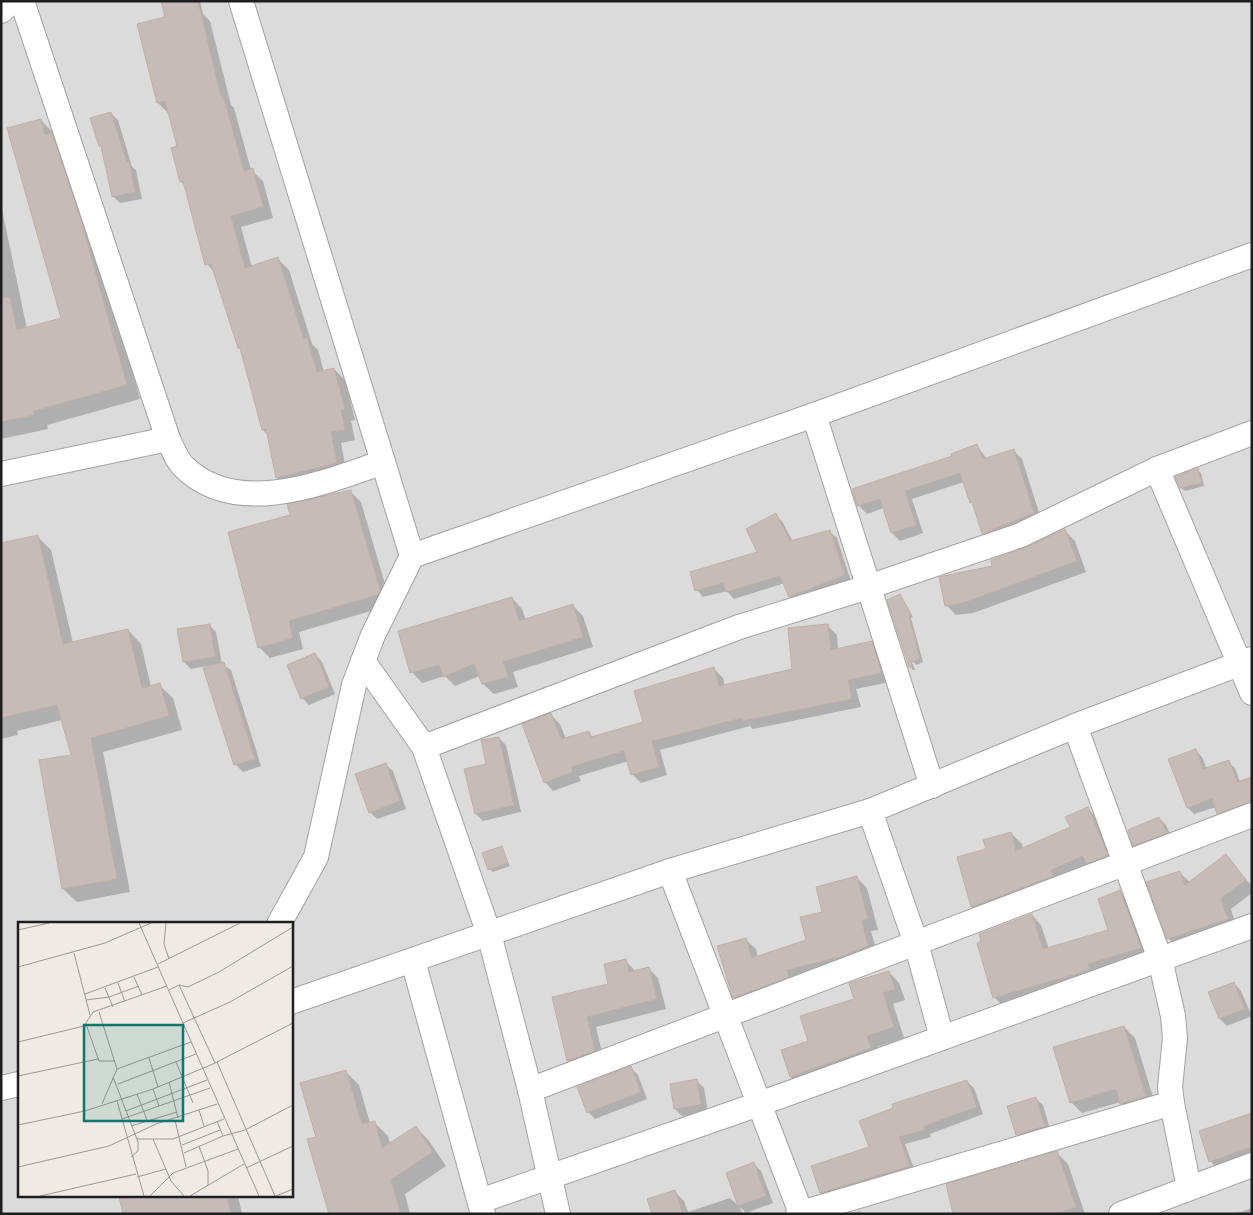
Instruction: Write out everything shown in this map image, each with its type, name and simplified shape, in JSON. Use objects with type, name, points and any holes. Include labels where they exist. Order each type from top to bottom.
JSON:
[{"type":"street","points":[[1,12],[12,1]]},
{"type":"street","points":[[22,1],[168,439],[182,465],[202,481],[226,490],[285,492],[311,487],[383,462]]},
{"type":"street","points":[[240,1],[412,556]]},
{"type":"street","points":[[280,922],[316,857],[354,685],[362,661],[385,608],[412,556],[814,415],[1252,254]]},
{"type":"street","points":[[814,415],[932,786]]},
{"type":"street","points":[[424,746],[739,627],[868,587],[1021,535],[1157,469],[1252,433]]},
{"type":"street","points":[[1,474],[168,439]]},
{"type":"street","points":[[1157,469],[1246,662],[1252,693]]},
{"type":"street","points":[[362,661],[424,746],[489,934],[530,1090],[558,1214]]},
{"type":"street","points":[[292,1002],[413,962],[670,871],[870,811],[1075,726],[1246,662]]},
{"type":"street","points":[[1075,726],[1160,959],[1173,1016],[1174,1038],[1170,1088],[1189,1188]]},
{"type":"street","points":[[870,811],[916,943],[942,1038]]},
{"type":"street","points":[[530,1090],[1252,815]]},
{"type":"street","points":[[670,871],[799,1213],[1172,1103]]},
{"type":"street","points":[[413,962],[482,1207],[548,1176],[759,1104],[1252,926]]},
{"type":"street","points":[[1,1088],[18,1084]]},
{"type":"street","points":[[1121,1214],[1153,1208],[1189,1188],[1252,1164]]},
{"type":"shaded area","points":[[1,1],[1252,1],[1252,1214],[1,1214]]},
{"type":"building","points":[[161,1],[198,1],[221,96],[223,95],[244,171],[253,168],[263,207],[231,216],[245,268],[278,257],[304,339],[307,338],[317,372],[334,368],[345,409],[341,410],[345,430],[331,432],[337,463],[276,478],[266,429],[262,430],[240,348],[238,348],[211,264],[205,265],[183,181],[180,182],[171,148],[177,146],[165,101],[157,103],[137,24],[165,17]]},
{"type":"building","points":[[111,112],[127,162],[129,161],[135,192],[112,197],[101,146],[99,146],[90,118]]},
{"type":"building","points":[[41,119],[45,135],[52,133],[81,220],[127,385],[34,411],[34,415],[1,422],[1,297],[10,297],[17,330],[61,318],[7,128]]},
{"type":"building","points":[[977,444],[983,459],[1014,449],[1034,513],[982,534],[960,473],[905,491],[916,525],[891,533],[880,499],[857,506],[852,489],[952,456],[951,454]]},
{"type":"building","points":[[1198,468],[1202,483],[1180,488],[1175,477]]},
{"type":"building","points":[[351,490],[380,590],[377,595],[289,621],[293,638],[258,648],[228,532],[290,515],[287,504]]},
{"type":"building","points":[[776,513],[790,541],[830,530],[845,575],[789,597],[780,576],[726,592],[723,583],[695,591],[690,572],[757,552],[746,529]]},
{"type":"building","points":[[1065,529],[1077,561],[963,603],[945,606],[939,577],[992,566],[991,560],[1027,547]]},
{"type":"building","points":[[38,535],[63,644],[128,629],[142,688],[160,683],[169,716],[91,738],[117,879],[62,889],[39,760],[71,755],[57,705],[1,718],[1,543]]},
{"type":"building","points":[[900,594],[911,614],[909,615],[920,659],[912,662],[909,659],[913,667],[909,667],[887,600]]},
{"type":"building","points":[[512,597],[519,621],[573,604],[583,637],[503,662],[509,677],[482,684],[474,664],[443,677],[439,665],[410,673],[398,631]]},
{"type":"building","points":[[210,624],[215,657],[183,662],[177,629]]},
{"type":"building","points":[[828,624],[831,650],[872,641],[882,673],[848,680],[852,699],[743,721],[742,718],[652,741],[659,767],[631,775],[624,751],[571,767],[573,772],[544,783],[522,724],[551,713],[561,739],[589,731],[591,737],[643,722],[634,691],[714,667],[719,686],[792,669],[788,628]]},
{"type":"building","points":[[315,653],[329,687],[301,699],[287,665]]},
{"type":"building","points":[[224,662],[255,759],[234,765],[203,668]]},
{"type":"building","points":[[499,737],[514,805],[475,814],[464,769],[486,764],[481,740]]},
{"type":"building","points":[[1196,749],[1203,769],[1229,760],[1237,782],[1252,777],[1252,802],[1217,814],[1212,799],[1187,808],[1168,759]]},
{"type":"building","points":[[386,763],[400,801],[369,813],[355,774]]},
{"type":"building","points":[[1088,807],[1108,855],[1086,864],[1083,856],[1051,870],[1053,876],[971,907],[957,857],[986,849],[983,840],[1011,832],[1016,851],[1070,827],[1065,817]]},
{"type":"building","points":[[1159,817],[1167,833],[1133,846],[1128,830]]},
{"type":"building","points":[[502,846],[508,863],[488,870],[482,853]]},
{"type":"building","points":[[1226,854],[1246,880],[1221,898],[1228,919],[1167,939],[1146,882],[1180,871],[1185,885]]},
{"type":"building","points":[[857,876],[868,919],[862,921],[868,946],[840,957],[787,970],[789,977],[733,998],[717,946],[746,938],[752,958],[806,940],[800,917],[822,912],[816,887]]},
{"type":"building","points":[[1120,890],[1141,948],[1088,964],[1090,970],[993,998],[977,943],[981,941],[979,934],[1032,914],[1043,949],[1108,930],[1098,899]]},
{"type":"building","points":[[626,959],[629,972],[649,967],[657,999],[587,1017],[595,1051],[567,1061],[552,997],[608,984],[604,964]]},
{"type":"building","points":[[889,971],[895,989],[883,993],[894,1027],[867,1036],[871,1048],[790,1077],[781,1050],[808,1041],[800,1016],[854,999],[849,983]]},
{"type":"building","points":[[1234,982],[1245,1009],[1219,1019],[1208,992]]},
{"type":"building","points":[[1124,1026],[1146,1096],[1120,1104],[1116,1089],[1070,1103],[1053,1047]]},
{"type":"building","points":[[631,1066],[641,1092],[587,1113],[577,1087]]},
{"type":"building","points":[[346,1070],[362,1124],[375,1121],[382,1148],[416,1126],[433,1152],[391,1180],[401,1214],[329,1214],[307,1139],[316,1137],[300,1083]]},
{"type":"building","points":[[697,1079],[701,1105],[674,1109],[670,1084]]},
{"type":"building","points":[[967,1080],[977,1107],[924,1126],[925,1130],[899,1137],[910,1166],[820,1193],[811,1166],[869,1147],[859,1121],[893,1108],[892,1104]]},
{"type":"building","points":[[1036,1097],[1045,1126],[1016,1135],[1007,1106]]},
{"type":"building","points":[[1252,1113],[1252,1147],[1209,1162],[1199,1131]]},
{"type":"building","points":[[1057,1151],[1076,1207],[1055,1214],[953,1214],[946,1184]]},
{"type":"building","points":[[754,1162],[766,1196],[738,1206],[726,1173]]},
{"type":"building","points":[[675,1190],[683,1214],[652,1214],[647,1199]]},
{"type":"building","points":[[119,1198],[227,1198],[231,1214],[123,1214]]}]
